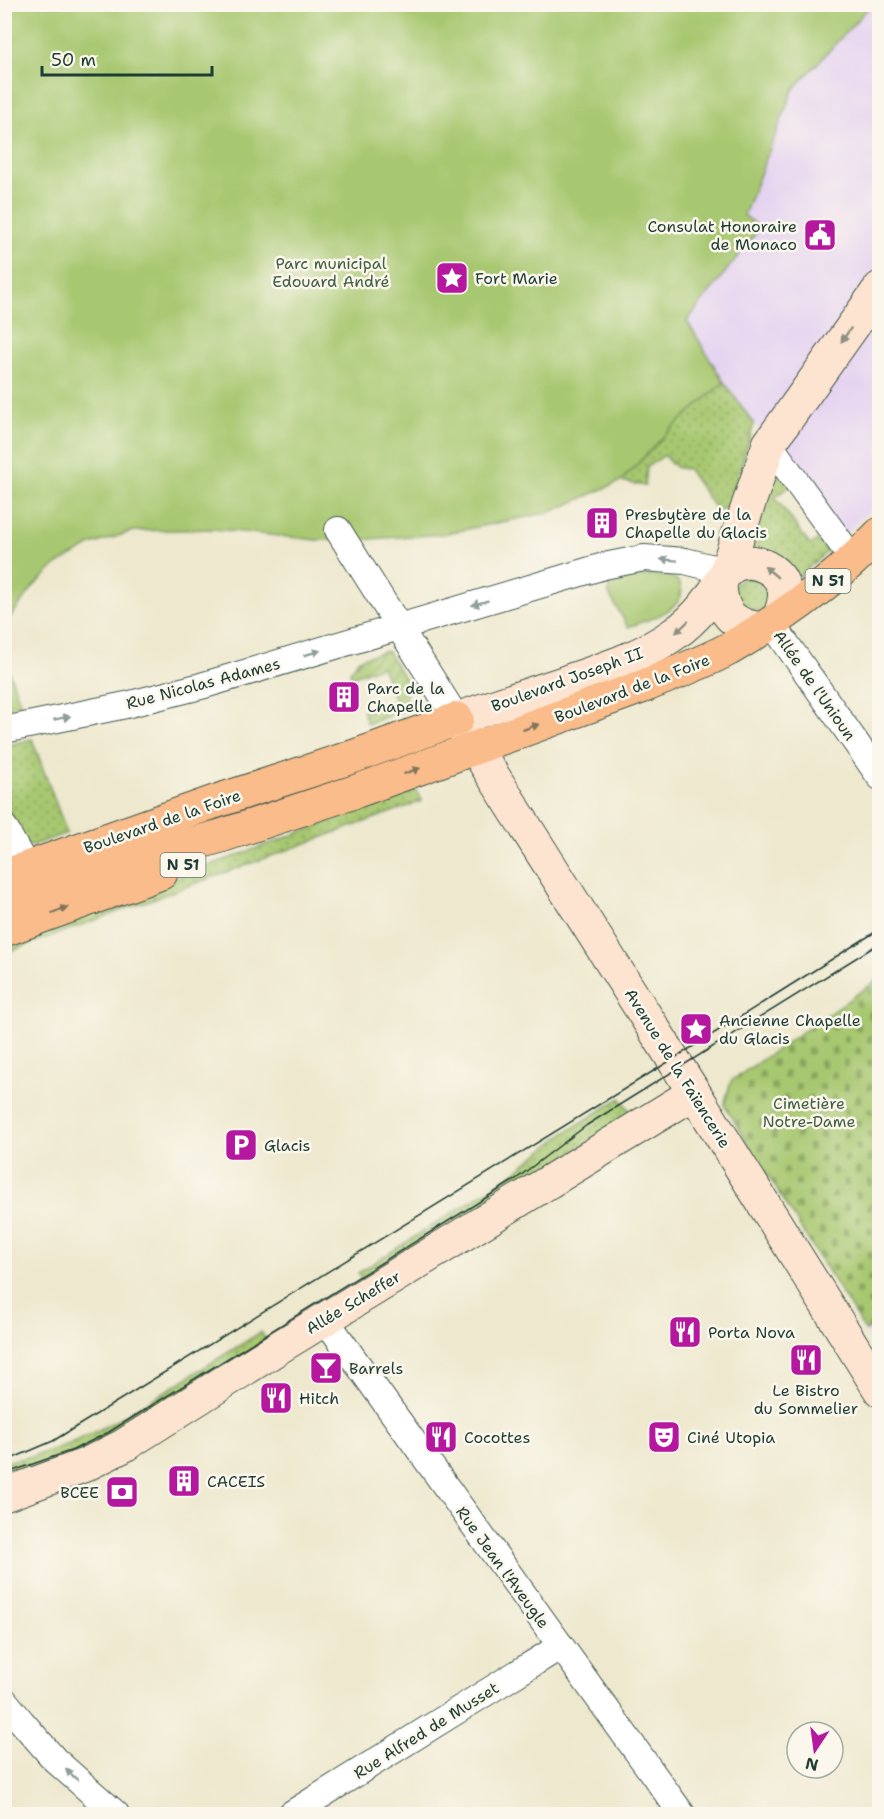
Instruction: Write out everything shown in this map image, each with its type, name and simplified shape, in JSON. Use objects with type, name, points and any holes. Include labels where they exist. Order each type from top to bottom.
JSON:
[{"type":"main road","name":"Boulevard Joseph II","points":[[458,719],[592,673],[647,650],[676,633],[702,608],[723,577],[769,444],[879,288]]},
{"type":"main road","name":"Boulevard de la Foire","points":[[4,903],[90,873],[221,836],[357,791],[688,668],[728,649],[771,622],[854,561],[879,534]]},
{"type":"main road","points":[[753,562],[767,566],[777,576],[784,589],[784,603],[771,622],[747,627],[735,621],[725,611],[720,598],[723,577],[739,564],[753,562]]},
{"type":"main road","name":"Boulevard de la Foire","points":[[16,872],[458,719]]},
{"type":"main road","name":"Avenue de la Faïencerie","points":[[458,719],[879,1390]]},
{"type":"main road","name":"Boulevard de la Foire","points":[[90,873],[355,756]]},
{"type":"main road","name":"Boulevard de la Foire","points":[[4,930],[227,850],[357,791]]},
{"type":"main road","name":"Allée Scheffer","points":[[4,1495],[85,1465],[123,1446],[325,1319],[694,1093]]},
{"type":"street","points":[[769,444],[854,561]]},
{"type":"street","points":[[338,530],[458,719]]},
{"type":"street","name":"Rue Nicolas Adames","points":[[4,730],[126,705],[201,686],[604,566],[644,558],[685,561],[723,577]]},
{"type":"street","name":"Allée de l'Unioun","points":[[771,622],[879,777]]},
{"type":"street","points":[[4,827],[16,872]]},
{"type":"street","name":"Rue Jean l'Aveugle","points":[[325,1319],[682,1815]]},
{"type":"street","name":"Rue Alfred de Musset","points":[[291,1815],[561,1646]]},
{"type":"street","points":[[4,1700],[56,1760],[116,1815]]},
{"type":"shaded area","points":[[871,5],[879,5],[879,501],[839,541],[724,382],[687,322],[760,228],[744,216],[793,90]]},
{"type":"shaded area","points":[[879,1322],[879,1354],[865,1331]]},
{"type":"green space","name":"Parc municipal Edouard André","points":[[5,5],[871,5],[793,90],[744,215],[760,228],[687,321],[724,382],[671,429],[621,481],[551,512],[443,534],[317,540],[214,529],[133,531],[91,545],[56,565],[34,586],[5,624]]},
{"type":"green space","points":[[724,382],[754,424],[729,507],[717,511],[687,468],[675,467],[665,455],[647,467],[645,486],[621,481],[671,429]]},
{"type":"green space","points":[[780,459],[796,482],[775,497],[810,545],[832,530],[839,541],[796,579],[752,547]]},
{"type":"green space","points":[[653,575],[677,580],[681,587],[678,602],[653,618],[628,627],[609,594],[609,585],[633,577]]},
{"type":"green space","points":[[745,576],[768,584],[769,602],[760,609],[743,610],[733,590]]},
{"type":"green space","points":[[388,652],[408,684],[405,698],[408,705],[406,710],[367,724],[363,711],[395,701],[382,666],[351,677],[350,671],[359,659]]},
{"type":"green space","points":[[4,658],[21,704],[5,709],[4,709]]},
{"type":"green space","points":[[32,739],[67,833],[30,846],[26,845],[5,803],[4,746]]},
{"type":"green space","points":[[416,790],[422,801],[5,953],[5,940]]},
{"type":"green space","name":"Cimetière Notre-Dame","points":[[879,979],[880,1322],[865,1331],[724,1105],[731,1081]]},
{"type":"green space","points":[[620,1098],[633,1115],[364,1283],[358,1273],[506,1179],[563,1134]]},
{"type":"green space","points":[[261,1332],[267,1341],[103,1443],[5,1483],[5,1462],[50,1451],[91,1434]]},
{"type":"tram line","points":[[4,1462],[53,1441],[880,929]]},
{"type":"tram line","points":[[4,1474],[73,1450],[109,1432],[516,1179],[587,1125],[880,943]]},
{"type":"place","name":"Consulat Honoraire de Monaco","points":[[820,235]]},
{"type":"place","name":"Fort Marie","points":[[452,278]]},
{"type":"place","name":"Presbytère de la Chapelle du Glacis","points":[[602,523]]},
{"type":"place","name":"Parc de la Chapelle","points":[[344,697]]},
{"type":"place","name":"Ancienne Chapelle du Glacis","points":[[696,1029]]},
{"type":"place","name":"Glacis","points":[[241,1145]]},
{"type":"place","name":"Porta Nova","points":[[685,1332]]},
{"type":"place","name":"Le Bistro du Sommelier","points":[[806,1360]]},
{"type":"place","name":"Barrels","points":[[326,1368]]},
{"type":"place","name":"Hitch","points":[[276,1398]]},
{"type":"place","name":"Cocottes","points":[[441,1437]]},
{"type":"place","name":"Ciné Utopia","points":[[664,1437]]},
{"type":"place","name":"CACEIS","points":[[184,1481]]},
{"type":"place","name":"BCEE","points":[[122,1492]]}]
